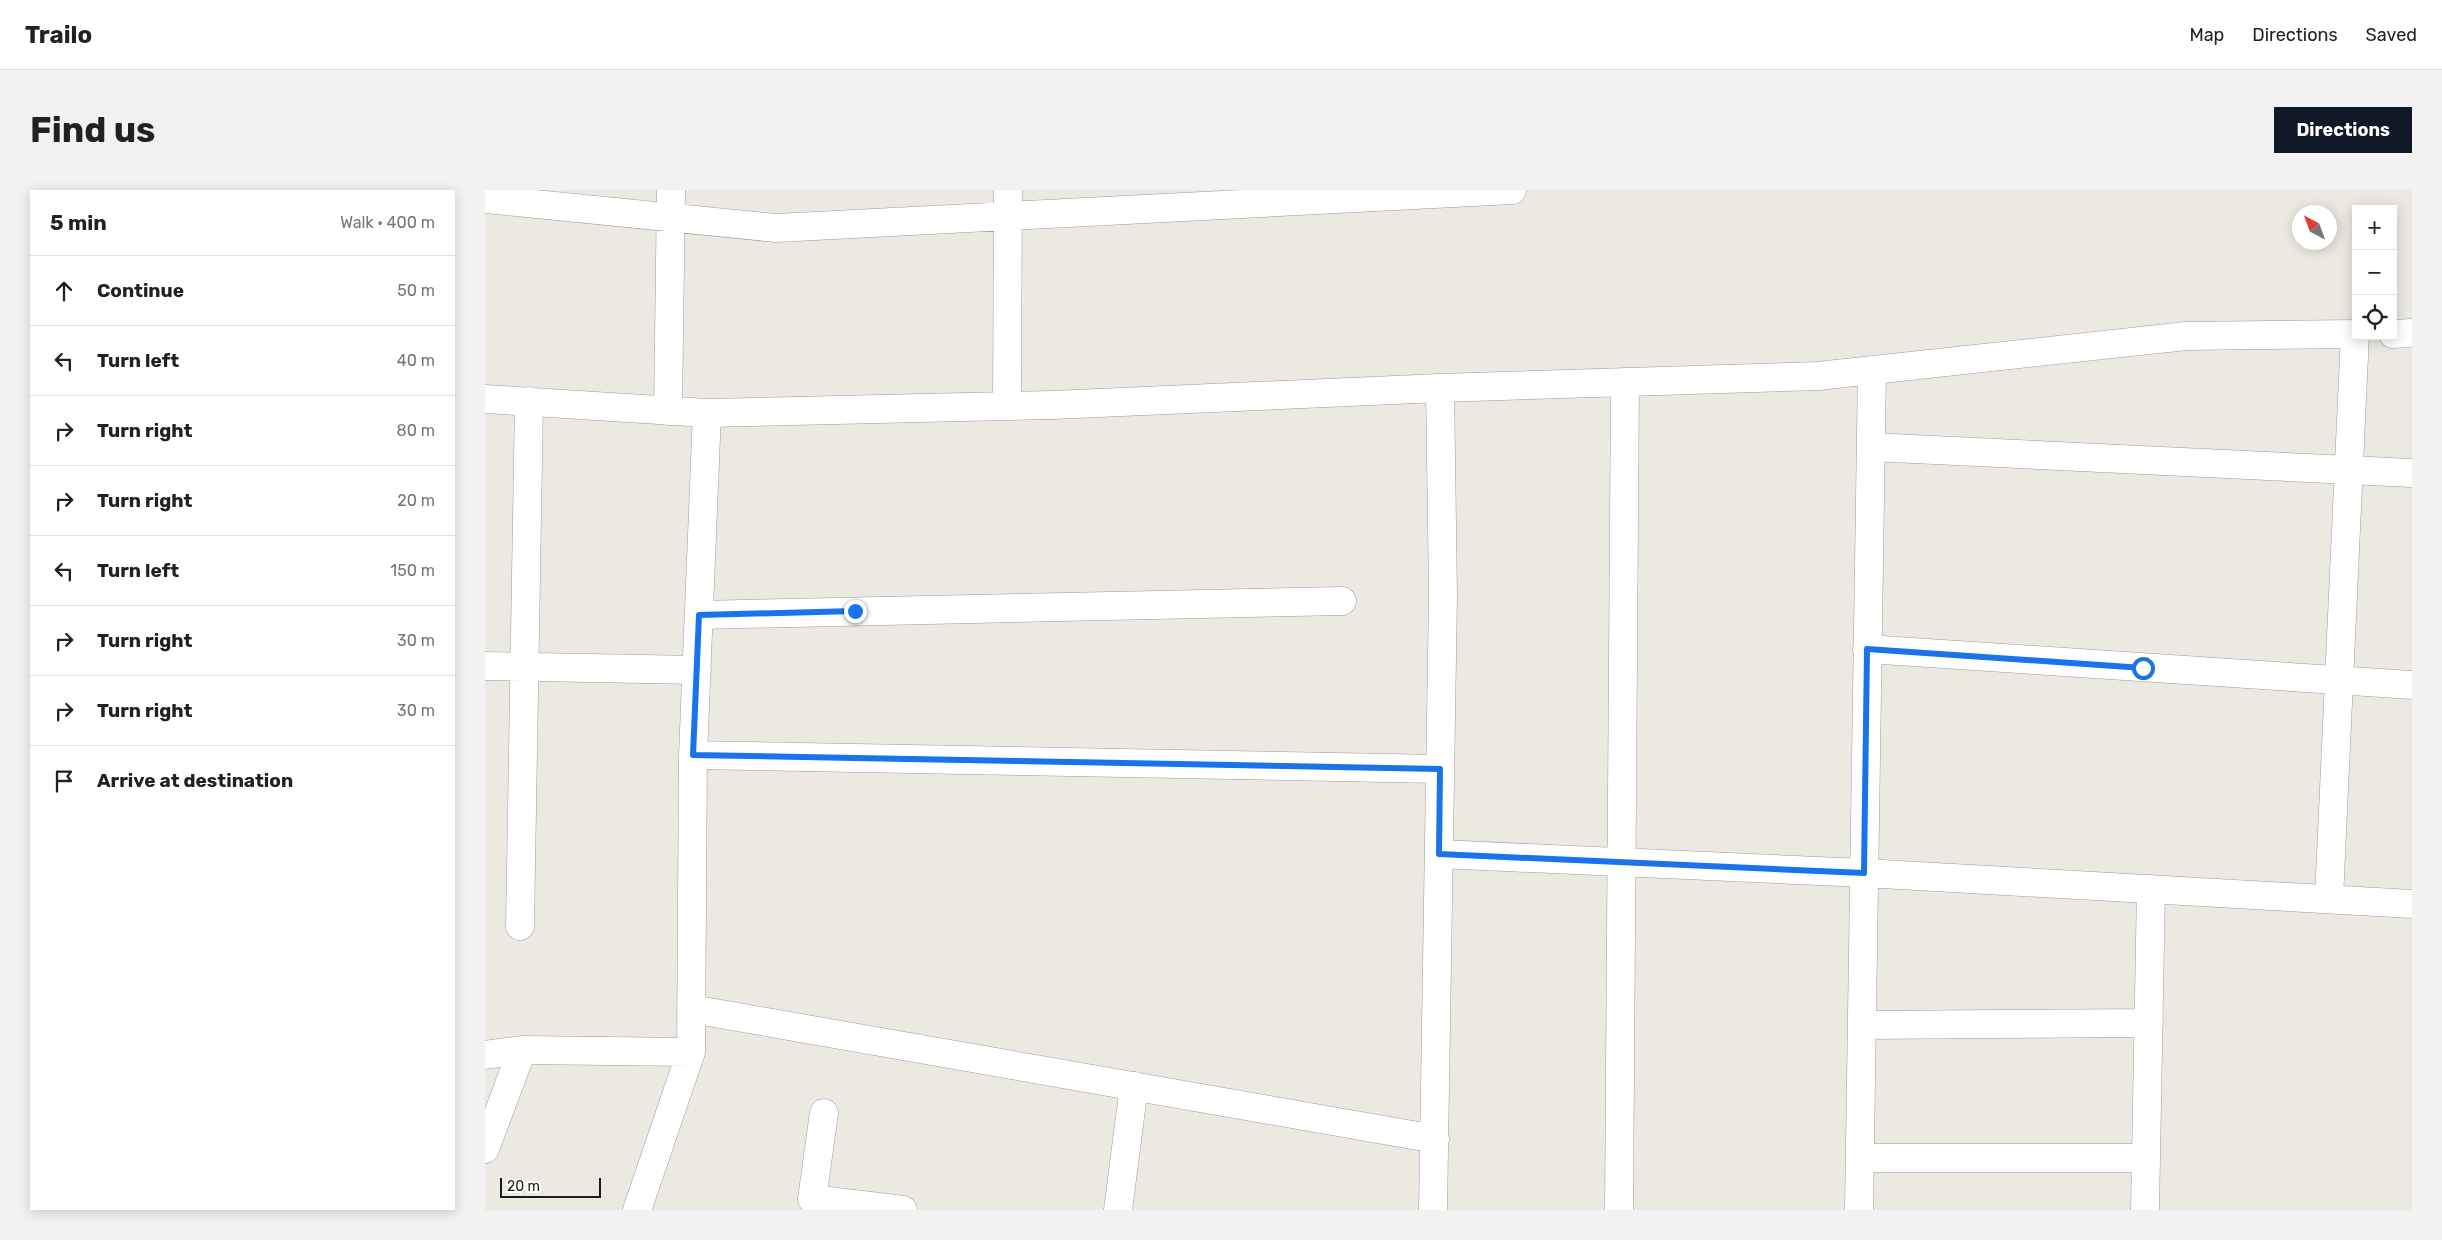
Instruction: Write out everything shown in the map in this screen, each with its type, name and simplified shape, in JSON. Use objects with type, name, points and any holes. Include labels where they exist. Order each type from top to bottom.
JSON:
[{"type":"street","points":[[668,411],[671,190]]},
{"type":"street","points":[[485,199],[776,228],[1008,203],[1512,190]]},
{"type":"street","points":[[1007,406],[1008,203]]},
{"type":"street","points":[[2397,334],[2412,333]]},
{"type":"street","points":[[485,399],[707,413],[1007,406],[1439,388],[1818,376],[2186,336],[2352,334]]},
{"type":"street","points":[[2329,898],[2355,340]]},
{"type":"street","points":[[1859,1210],[1872,370]]},
{"type":"street","points":[[1619,1210],[1625,382]]},
{"type":"street","points":[[1433,1210],[1443,595],[1439,388]]},
{"type":"street","points":[[520,926],[529,402]]},
{"type":"street","points":[[637,1210],[691,1052],[693,755],[707,413]]},
{"type":"street","points":[[1871,447],[2412,473]]},
{"type":"street","points":[[699,615],[1342,601]]},
{"type":"street","points":[[1867,649],[2412,685]]},
{"type":"street","points":[[485,666],[697,670]]},
{"type":"street","points":[[693,755],[1440,769]]},
{"type":"street","points":[[1439,854],[1621,864],[1864,873],[2412,904]]},
{"type":"street","points":[[2145,1210],[2151,889]]},
{"type":"street","points":[[692,1009],[1435,1139]]},
{"type":"street","points":[[1862,1025],[2149,1023]]},
{"type":"street","points":[[485,1055],[522,1050],[691,1052]]},
{"type":"street","points":[[485,1149],[522,1050]]},
{"type":"street","points":[[1118,1210],[1134,1086]]},
{"type":"street","points":[[824,1113],[812,1199],[903,1210]]},
{"type":"street","points":[[1860,1158],[2146,1158]]},
{"type":"route","points":[[855,611],[699,615],[693,755],[1440,769],[1439,854],[1621,864],[1864,873],[1867,649],[2143,668]]}]
